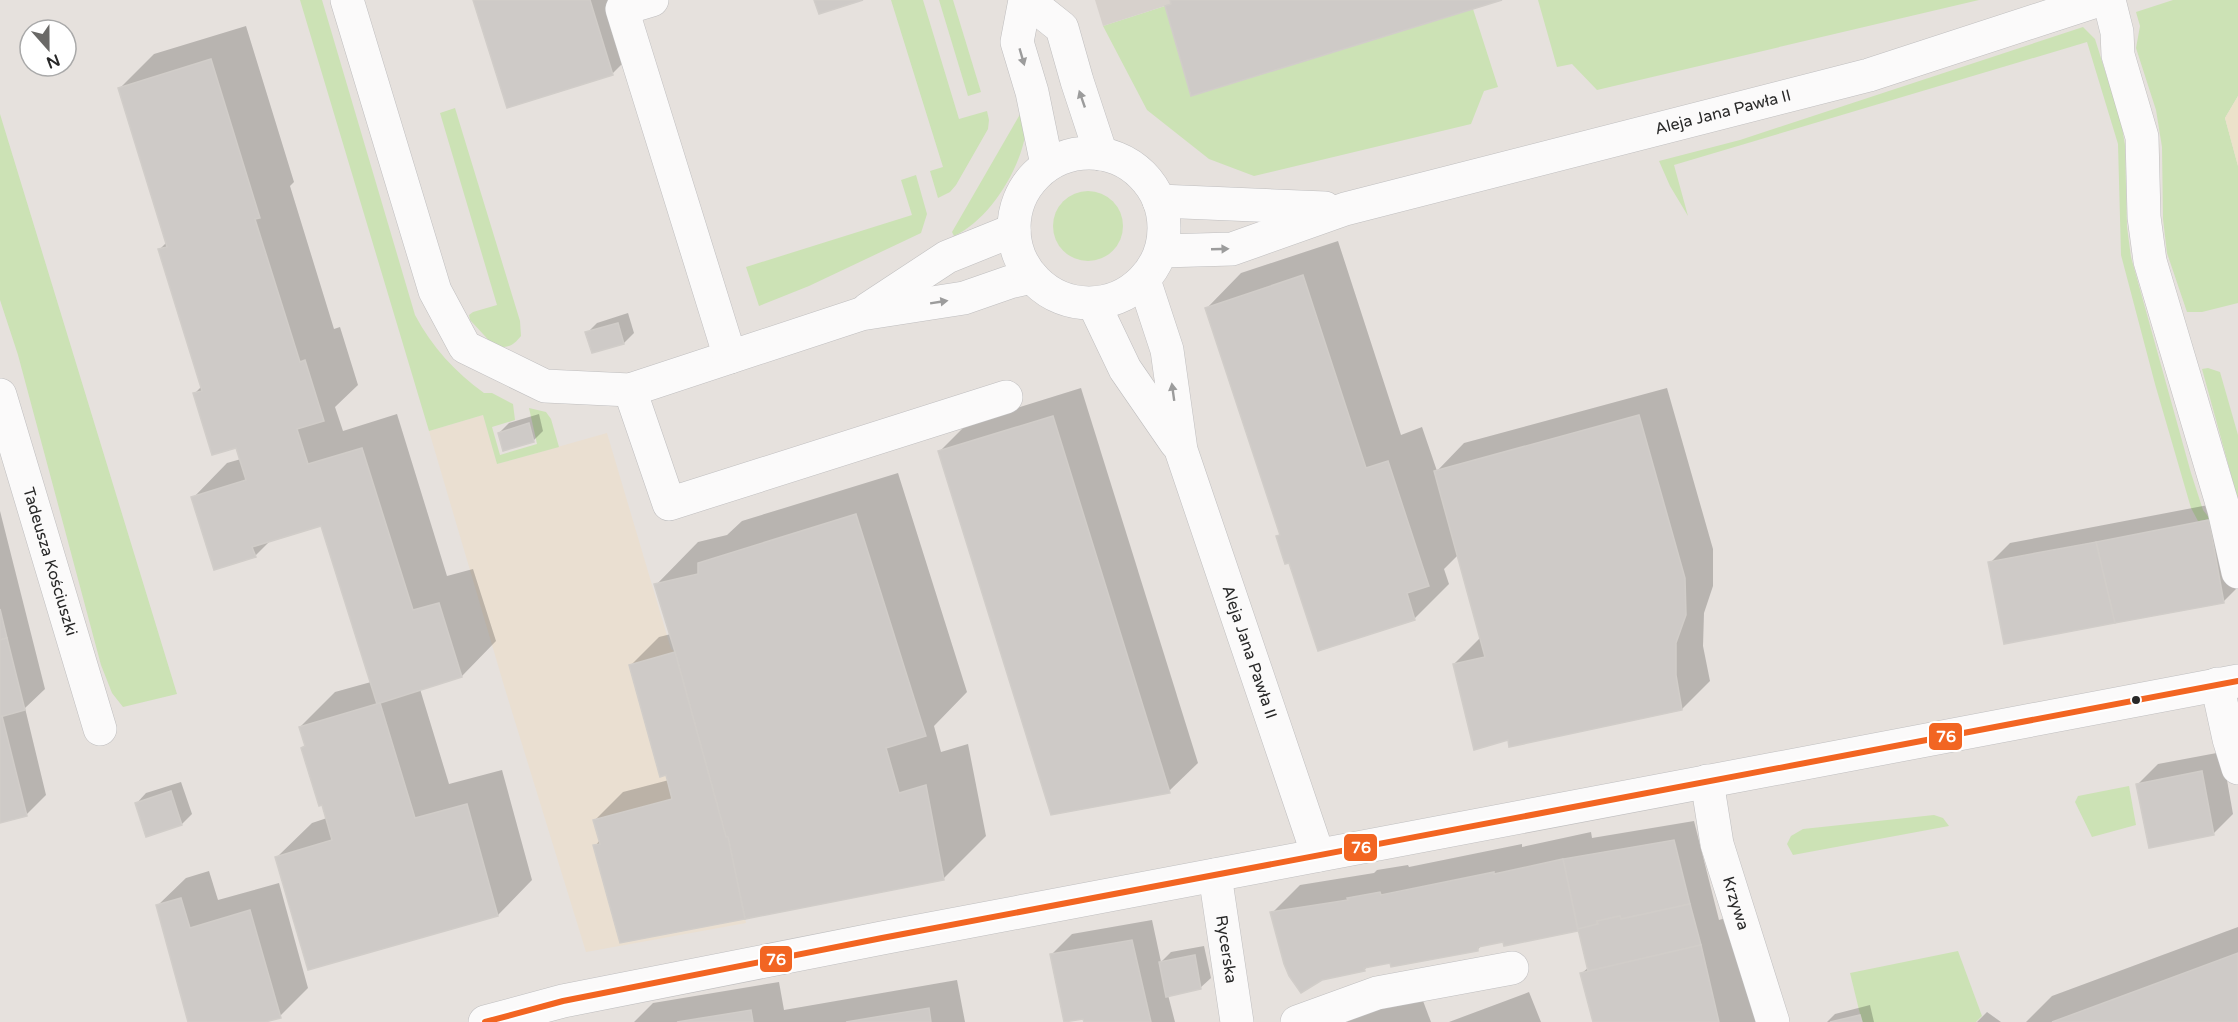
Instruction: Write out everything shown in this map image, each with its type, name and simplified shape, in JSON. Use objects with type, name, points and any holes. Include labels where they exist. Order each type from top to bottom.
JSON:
[{"type":"street","points":[[347,0],[435,291],[465,347],[545,386],[630,390],[861,314],[964,298],[1032,277]]},
{"type":"street","points":[[652,0],[622,9],[730,357]]},
{"type":"street","points":[[1047,165],[1032,92],[1017,42],[1026,0],[1062,28],[1101,154]]},
{"type":"street","name":"Aleja Jana Pawła II","points":[[1162,250],[1232,249],[1345,209],[1869,75],[2098,0]]},
{"type":"street","points":[[2109,0],[2117,32],[2118,55],[2142,137],[2144,218],[2150,261],[2224,510],[2238,572]]},
{"type":"street","points":[[1101,154],[1126,162],[1146,179],[1160,201],[1165,225],[1162,250],[1144,280],[1121,297],[1094,304],[1070,301],[1049,292],[1032,277],[1019,256],[1014,230],[1017,205],[1029,183],[1047,165],[1073,155],[1101,154]]},
{"type":"street","name":"Aleja Jana Pawła II","points":[[1160,201],[1345,209]]},
{"type":"street","points":[[861,314],[947,257],[1014,230]]},
{"type":"street","name":"Aleja Jana Pawła II","points":[[1144,280],[1167,350],[1181,450],[1318,855]]},
{"type":"street","name":"Aleja Jana Pawła II","points":[[1094,304],[1125,369],[1181,450]]},
{"type":"street","points":[[630,390],[669,504],[1006,397]]},
{"type":"street","name":"Tadeusza Kościuszki","points":[[0,395],[100,729]]},
{"type":"street","points":[[485,1022],[565,1012],[882,938],[2227,682],[2229,740],[2238,768]]},
{"type":"street","name":"Krzywa","points":[[1707,782],[1717,844],[1773,1022]]},
{"type":"street","name":"Rycerska","points":[[1215,875],[1237,1022]]},
{"type":"street","points":[[1297,1022],[1377,993],[1512,968]]},
{"type":"shaded area","points":[[1095,0],[1170,0],[1171,4],[1103,26]]},
{"type":"shaded area","points":[[483,415],[497,464],[607,433],[671,649],[675,652],[746,923],[586,952],[429,431]]},
{"type":"green space","points":[[300,0],[322,0],[415,315],[437,348],[463,376],[484,393],[492,393],[513,404],[515,420],[492,427],[500,455],[537,444],[529,408],[546,412],[551,419],[559,447],[497,464],[483,415],[429,431]]},
{"type":"green space","points":[[891,0],[923,0],[959,119],[987,111],[988,129],[956,185],[950,192],[938,198],[930,171],[943,167]]},
{"type":"green space","points":[[939,0],[953,0],[981,92],[968,96]]},
{"type":"green space","points":[[1538,0],[1979,0],[1597,90],[1572,64],[1557,67]]},
{"type":"green space","points":[[2173,0],[2238,0],[2238,96],[2225,118],[2238,166],[2238,303],[2202,312],[2187,312],[2167,253],[2163,219],[2162,147],[2156,110],[2136,48],[2140,26],[2136,12]]},
{"type":"green space","points":[[1165,6],[1191,96],[1473,9],[1498,87],[1484,91],[1471,124],[1254,176],[1209,159],[1147,110],[1103,26]]},
{"type":"green space","points":[[2083,27],[2095,39],[2121,122],[2125,145],[2127,227],[2131,257],[2191,473],[2203,510],[2210,519],[2198,521],[2191,508],[2121,255],[2118,144],[2087,42],[1674,165],[1688,216],[1670,186],[1659,161],[1740,140]]},
{"type":"green space","points":[[455,108],[520,321],[521,336],[507,347],[495,347],[470,320],[469,315],[473,312],[497,305],[440,113]]},
{"type":"green space","points":[[1023,109],[1024,141],[1007,182],[989,209],[978,220],[954,236],[952,232]]},
{"type":"green space","points":[[0,114],[177,694],[123,707],[112,693],[101,665],[18,355],[0,300]]},
{"type":"green space","points":[[916,175],[927,214],[921,233],[809,286],[759,306],[746,267],[912,215],[901,180]]},
{"type":"green space","points":[[1088,191],[1101,194],[1113,201],[1120,213],[1123,226],[1120,239],[1113,251],[1101,258],[1088,261],[1075,258],[1063,251],[1056,239],[1053,226],[1056,213],[1063,201],[1075,194]]},
{"type":"green space","points":[[2208,368],[2220,372],[2238,435],[2238,500],[2202,369]]},
{"type":"green space","points":[[2129,786],[2136,825],[2092,837],[2075,802],[2078,796]]},
{"type":"green space","points":[[1934,815],[1943,818],[1949,826],[1793,855],[1787,844],[1791,836],[1803,829]]},
{"type":"green space","points":[[1958,951],[1982,1016],[1976,1022],[1862,1022],[1850,973]]},
{"type":"sand","points":[[2238,96],[2238,166],[2225,118]]},
{"type":"building","points":[[473,0],[590,0],[613,75],[507,108]]},
{"type":"building","points":[[814,0],[863,0],[819,14]]},
{"type":"building","points":[[1170,0],[1502,0],[1191,96],[1165,6],[1171,4]]},
{"type":"building","points":[[211,59],[260,218],[255,219],[300,362],[305,360],[324,421],[297,429],[308,464],[362,448],[413,610],[439,603],[462,677],[377,704],[321,526],[252,547],[256,557],[214,570],[191,497],[246,480],[236,448],[212,455],[193,393],[202,391],[158,249],[167,247],[118,88]]},
{"type":"building","points":[[1303,275],[1366,468],[1388,461],[1429,586],[1407,593],[1415,620],[1318,651],[1289,563],[1285,564],[1276,536],[1280,535],[1205,308]]},
{"type":"building","points":[[618,323],[624,344],[592,353],[585,332]]},
{"type":"building","points":[[1639,415],[1685,578],[1686,615],[1676,643],[1676,675],[1682,710],[1509,747],[1508,740],[1474,750],[1453,664],[1485,657],[1434,471]]},
{"type":"building","points":[[1053,416],[1170,793],[1051,815],[938,451]]},
{"type":"building","points":[[529,423],[534,442],[503,451],[498,433]]},
{"type":"building","points":[[856,514],[926,736],[886,748],[899,793],[926,785],[944,880],[745,919],[728,837],[726,837],[654,584],[698,574],[698,563]]},
{"type":"building","points":[[2209,520],[2224,603],[2115,623],[2096,542]]},
{"type":"building","points":[[2096,542],[2115,623],[2004,644],[1988,562]]},
{"type":"building","points":[[0,609],[7,638],[0,640]]},
{"type":"building","points":[[7,638],[25,710],[0,717],[0,640]]},
{"type":"building","points":[[675,652],[726,837],[728,837],[745,919],[620,943],[593,845],[600,844],[593,820],[672,799],[666,775],[660,777],[629,665]]},
{"type":"building","points":[[380,703],[415,818],[467,804],[498,916],[308,970],[275,857],[332,840],[301,748],[305,746],[299,727]]},
{"type":"building","points":[[2,716],[27,816],[0,823],[0,717]]},
{"type":"building","points":[[2202,771],[2214,835],[2149,848],[2136,784]]},
{"type":"building","points":[[171,791],[182,825],[146,837],[135,803]]},
{"type":"building","points":[[1674,840],[1690,904],[1621,919],[1620,916],[1597,921],[1598,924],[1578,929],[1563,859]]},
{"type":"building","points":[[1563,859],[1578,931],[1504,946],[1503,942],[1478,947],[1478,951],[1391,967],[1390,963],[1364,968],[1365,971],[1322,980],[1301,993],[1284,964],[1270,912],[1348,900],[1347,898],[1380,892],[1381,895]]},
{"type":"building","points":[[181,898],[190,928],[250,910],[281,1018],[265,1022],[188,1022],[156,905]]},
{"type":"building","points":[[1690,904],[1701,945],[1588,971],[1578,929],[1598,924],[1597,921],[1620,916],[1621,919]]},
{"type":"building","points":[[1132,940],[1151,1022],[1084,1022],[1083,1019],[1064,1022],[1050,954]]},
{"type":"building","points":[[1701,945],[1719,1022],[1593,1022],[1580,973]]},
{"type":"building","points":[[2238,953],[2238,1022],[2052,1022],[2144,988]]},
{"type":"building","points":[[1195,955],[1201,989],[1166,997],[1159,962]]},
{"type":"building","points":[[929,1008],[931,1022],[846,1022]]},
{"type":"building","points":[[751,1010],[753,1022],[677,1022]]},
{"type":"building","points":[[1860,1015],[1862,1022],[1830,1022]]},
{"type":"transit line","name":"76","points":[[485,1022],[563,1001],[882,938],[2238,681]]}]
